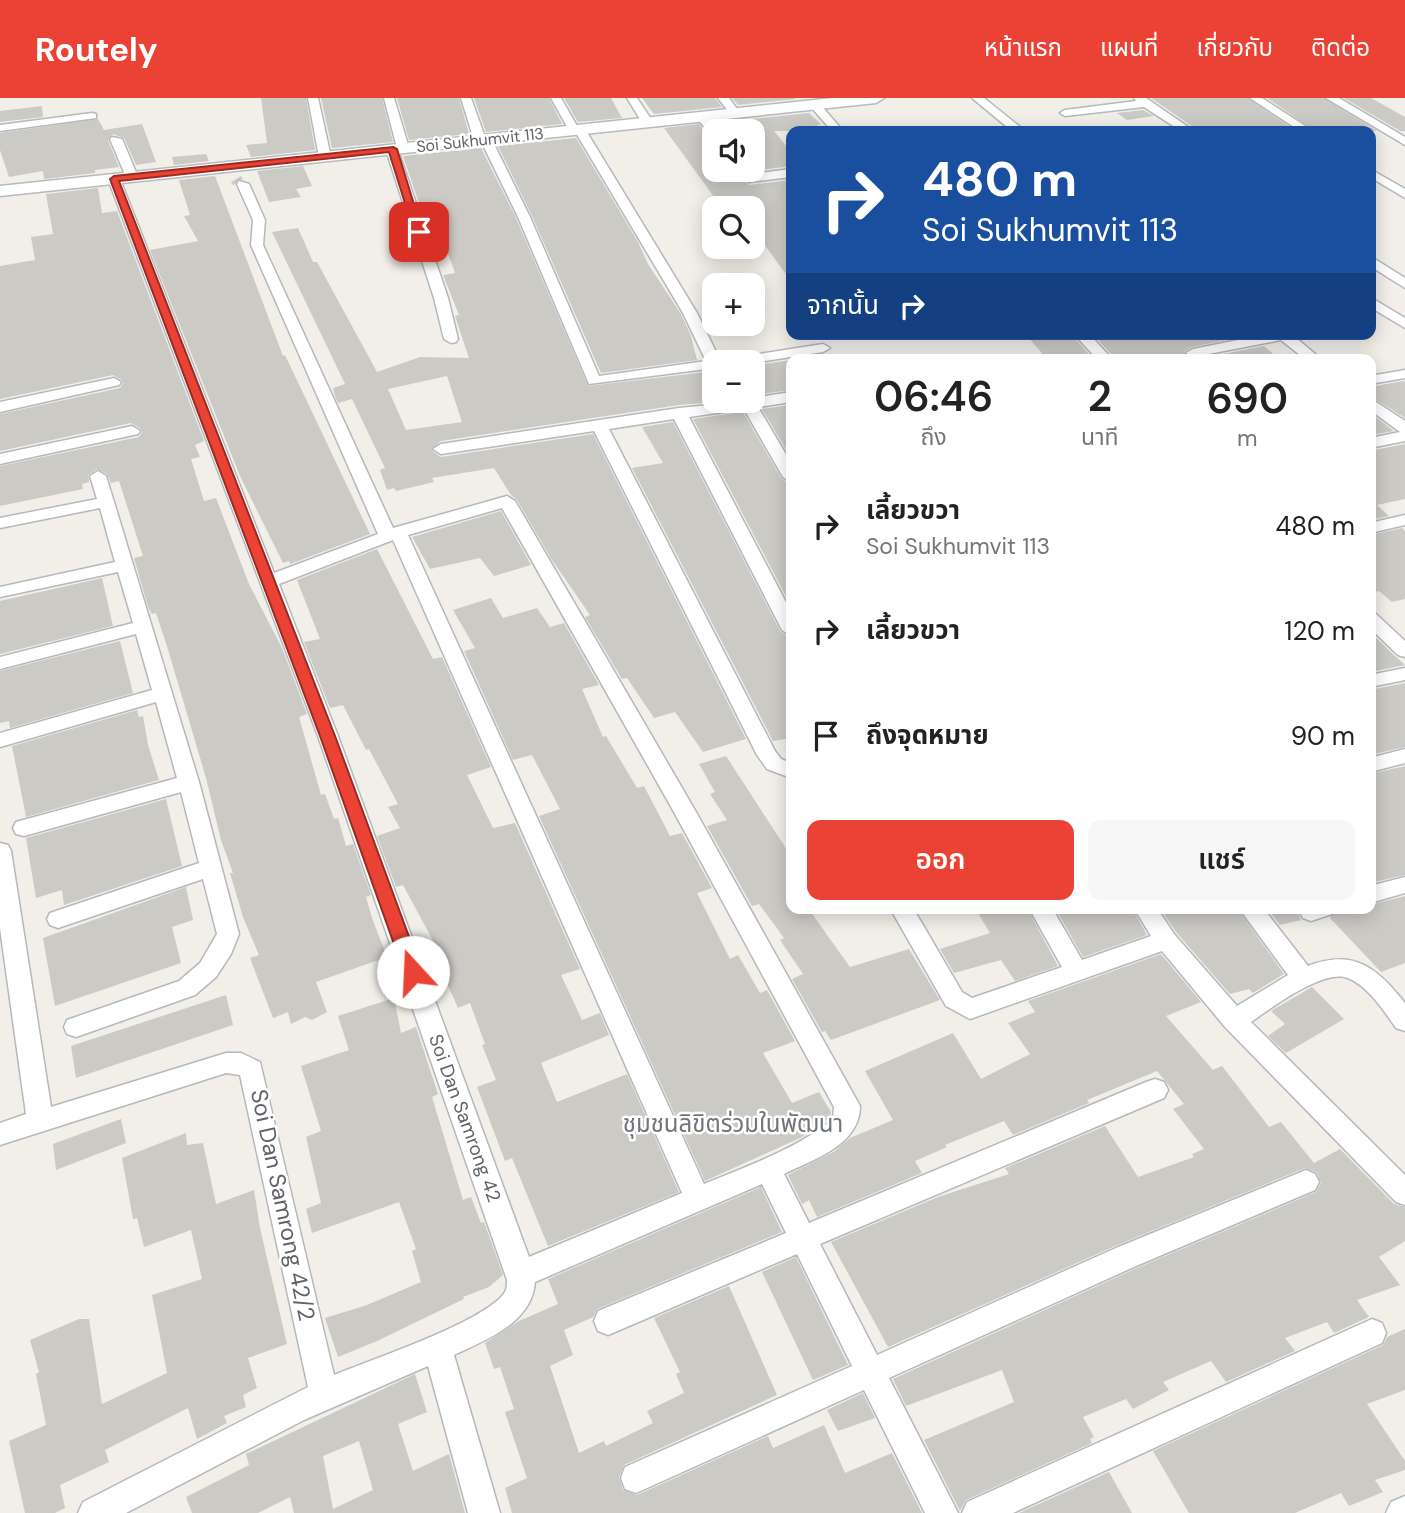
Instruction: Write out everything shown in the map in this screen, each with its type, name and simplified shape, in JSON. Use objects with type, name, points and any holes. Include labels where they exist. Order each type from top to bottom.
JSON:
[{"type":"main road","name":"Soi Sukhumvit 113","points":[[0,191],[123,178],[241,177],[325,157],[807,103],[876,98]]},
{"type":"street","points":[[313,98],[325,157]]},
{"type":"street","points":[[388,98],[398,149],[451,339]]},
{"type":"street","points":[[466,98],[483,140],[524,217],[594,381],[702,365]]},
{"type":"street","points":[[556,98],[690,313],[708,350]]},
{"type":"street","points":[[632,98],[647,122]]},
{"type":"street","points":[[723,98],[735,113]]},
{"type":"street","points":[[977,98],[1013,126]]},
{"type":"street","points":[[1255,98],[1299,126]]},
{"type":"street","points":[[1331,98],[1405,142]]},
{"type":"street","points":[[1065,113],[1143,101],[1180,126]]},
{"type":"street","points":[[807,103],[832,126]]},
{"type":"street","points":[[0,128],[92,116]]},
{"type":"street","name":"Soi Dan Samrong 42","points":[[116,139],[123,178],[268,582],[328,736],[520,1274]]},
{"type":"street","points":[[765,176],[786,174]]},
{"type":"street","points":[[1376,176],[1405,194]]},
{"type":"street","points":[[241,177],[259,220],[257,245],[393,534],[697,1197]]},
{"type":"street","points":[[1376,267],[1405,284]]},
{"type":"street","points":[[1376,305],[1399,320]]},
{"type":"street","points":[[1376,320],[1399,320]]},
{"type":"street","points":[[1087,340],[1100,354]]},
{"type":"street","points":[[1193,353],[1260,340]]},
{"type":"street","points":[[1292,340],[1308,354]]},
{"type":"street","points":[[765,356],[823,348]]},
{"type":"street","points":[[1376,379],[1405,374]]},
{"type":"street","points":[[0,407],[114,382]]},
{"type":"street","points":[[765,400],[786,398]]},
{"type":"street","points":[[1376,407],[1405,429]]},
{"type":"street","points":[[441,449],[702,409]]},
{"type":"street","points":[[679,413],[786,620]]},
{"type":"street","points":[[749,413],[786,469]]},
{"type":"street","points":[[599,425],[767,755],[774,764],[786,769]]},
{"type":"street","points":[[0,459],[132,431]]},
{"type":"street","points":[[1376,442],[1405,436]]},
{"type":"street","points":[[76,1027],[187,988],[208,970],[223,948],[228,934],[189,782],[98,476]]},
{"type":"street","points":[[94,1513],[324,1395],[439,1348],[514,1304],[520,1295],[520,1274],[768,1169],[829,1138],[842,1127],[847,1117],[848,1106],[685,812],[507,501],[393,534],[268,582]]},
{"type":"street","points":[[0,523],[106,502]]},
{"type":"street","points":[[1376,527],[1405,520]]},
{"type":"street","points":[[0,592],[124,565]]},
{"type":"street","points":[[1376,622],[1401,641]]},
{"type":"street","points":[[0,663],[142,627]]},
{"type":"street","points":[[1376,680],[1405,674]]},
{"type":"street","points":[[0,740],[162,694]]},
{"type":"street","points":[[1376,763],[1405,756]]},
{"type":"street","points":[[24,828],[189,782]]},
{"type":"street","points":[[0,850],[9,974],[40,1120]]},
{"type":"street","points":[[58,919],[212,867]]},
{"type":"street","points":[[1376,893],[1405,885]]},
{"type":"street","points":[[904,914],[954,999],[970,1009],[1166,940]]},
{"type":"street","points":[[1043,914],[1076,971]]},
{"type":"street","points":[[1149,914],[1166,940],[1234,1020],[1405,1193]]},
{"type":"street","points":[[1255,914],[1304,978]]},
{"type":"street","points":[[1234,1020],[1304,978],[1332,967],[1349,968],[1364,977],[1405,1021]]},
{"type":"street","name":"Soi Dan Samrong 42/2","points":[[0,1135],[40,1120],[226,1063],[241,1063],[251,1069],[324,1395]]},
{"type":"street","points":[[608,1321],[803,1241],[1155,1090]]},
{"type":"street","points":[[768,1169],[942,1513]]},
{"type":"street","points":[[636,1478],[1126,1257],[1306,1182]]},
{"type":"street","points":[[978,1513],[1372,1333]]},
{"type":"street","points":[[439,1348],[484,1513]]},
{"type":"building","points":[[261,98],[306,98],[315,150],[251,157],[246,145],[267,143]]},
{"type":"building","points":[[321,98],[382,98],[393,142],[332,148]]},
{"type":"building","points":[[397,98],[459,98],[469,134],[409,140]]},
{"type":"building","points":[[474,98],[549,98],[562,124],[486,132]]},
{"type":"building","points":[[564,98],[611,98],[622,118],[578,122]]},
{"type":"building","points":[[642,98],[715,98],[722,107],[654,114]]},
{"type":"building","points":[[732,98],[795,98],[796,99],[738,105]]},
{"type":"building","points":[[1151,98],[1248,98],[1289,126],[1220,126],[1192,126]]},
{"type":"building","points":[[1267,98],[1324,98],[1369,126],[1308,126]]},
{"type":"building","points":[[1344,98],[1371,98],[1405,117],[1405,131],[1400,131]]},
{"type":"building","points":[[42,106],[43,117],[0,122],[0,111]]},
{"type":"building","points":[[1143,110],[1154,116],[1127,120],[1117,113]]},
{"type":"building","points":[[809,113],[821,124],[786,126],[786,131],[774,131],[786,146],[786,167],[765,169],[765,119],[753,119]]},
{"type":"building","points":[[98,119],[104,130],[142,124],[156,162],[136,165],[124,138],[113,134],[108,140],[119,167],[95,170],[95,173],[44,179],[43,171],[9,177],[0,150],[0,133]]},
{"type":"building","points":[[699,124],[702,128],[702,180],[664,128]]},
{"type":"building","points":[[576,138],[638,242],[648,264],[681,314],[691,336],[697,360],[601,373],[498,146]]},
{"type":"building","points":[[481,148],[516,218],[588,386],[702,372],[702,403],[441,441],[431,450],[441,457],[593,434],[746,739],[703,752],[675,712],[654,718],[627,678],[622,679],[585,617],[590,615],[494,468],[432,478],[434,482],[396,491],[394,488],[387,490],[380,470],[385,468],[352,399],[338,403],[333,388],[345,384],[272,232],[298,228],[313,262],[317,262],[377,372],[420,357],[469,358],[455,316],[459,315],[443,275],[455,273],[441,234],[435,234],[419,203],[403,156]],"holes":[[[447,376],[462,422],[406,430],[388,389]]]},
{"type":"building","points":[[206,154],[209,161],[174,165],[172,157]]},
{"type":"building","points":[[303,166],[312,186],[296,189],[301,197],[269,202],[257,171]]},
{"type":"building","points":[[215,176],[283,356],[285,355],[370,534],[290,564],[289,561],[283,563],[240,476],[150,250],[198,241],[184,216],[190,215],[179,180]]},
{"type":"building","points":[[786,181],[786,274],[765,245],[765,196],[713,196],[703,182],[746,182],[749,185]]},
{"type":"building","points":[[98,188],[102,213],[117,211],[204,441],[195,445],[200,457],[191,459],[204,501],[216,498],[249,584],[282,648],[307,714],[299,717],[321,795],[325,794],[334,819],[338,818],[346,846],[353,844],[371,895],[366,897],[372,918],[387,957],[316,982],[327,1012],[312,1020],[305,1017],[291,1024],[288,1012],[273,1018],[250,958],[259,955],[243,917],[230,873],[233,873],[221,840],[206,778],[167,646],[156,613],[152,614],[148,607],[134,558],[143,556],[119,481],[111,483],[107,474],[97,469],[88,475],[89,482],[82,484],[83,489],[0,506],[0,466],[139,437],[142,432],[131,423],[0,451],[0,414],[120,388],[123,383],[113,375],[0,399],[0,266],[35,260],[31,237],[53,234],[46,194]]},
{"type":"building","points":[[1031,340],[1076,340],[1089,354],[1043,354]]},
{"type":"building","points":[[1098,340],[1226,340],[1192,347],[1184,352],[1186,354],[1111,354]]},
{"type":"building","points":[[1264,346],[1273,354],[1223,354]]},
{"type":"building","points":[[786,361],[786,391],[765,393],[765,364]]},
{"type":"building","points":[[1405,382],[1405,418],[1376,400],[1376,386]]},
{"type":"building","points":[[786,406],[786,450],[764,413],[765,409]]},
{"type":"building","points":[[744,413],[781,478],[786,482],[786,596],[693,419]]},
{"type":"building","points":[[1376,418],[1394,431],[1376,434]]},
{"type":"building","points":[[673,422],[780,631],[786,636],[786,739],[773,741],[632,468],[663,463],[642,427]]},
{"type":"building","points":[[1405,444],[1405,499],[1377,505],[1389,516],[1376,519],[1376,450]]},
{"type":"building","points":[[501,511],[531,565],[494,576],[480,558],[430,569],[412,537]]},
{"type":"building","points":[[1402,528],[1405,532],[1405,599],[1392,602],[1379,591],[1376,592],[1376,534]]},
{"type":"building","points":[[377,549],[433,659],[442,657],[491,767],[467,775],[493,828],[515,823],[580,969],[561,975],[582,1020],[600,1013],[609,1035],[541,1063],[557,1102],[627,1074],[679,1192],[548,1246],[512,1158],[505,1161],[477,1087],[496,1080],[470,1003],[458,1008],[432,949],[437,948],[403,885],[396,887],[377,836],[400,828],[388,807],[398,804],[343,705],[330,708],[304,642],[320,639],[297,580]]},
{"type":"building","points":[[102,578],[113,626],[0,654],[0,601]]},
{"type":"building","points":[[491,598],[503,618],[537,608],[550,627],[564,623],[599,685],[582,689],[603,737],[606,736],[637,788],[644,786],[670,836],[682,833],[712,888],[697,893],[730,959],[738,955],[760,993],[767,990],[795,1041],[763,1053],[792,1103],[819,1092],[831,1112],[830,1118],[802,1137],[705,1181],[539,816],[560,809],[532,755],[513,760],[464,651],[475,648],[453,610]]},
{"type":"building","points":[[1376,638],[1395,656],[1405,665],[1376,671]]},
{"type":"building","points":[[120,641],[133,693],[10,728],[9,721],[0,723],[0,671]]},
{"type":"building","points":[[1405,683],[1405,747],[1376,754],[1376,689]]},
{"type":"building","points":[[137,710],[139,717],[143,716],[148,745],[159,780],[26,817],[12,746]]},
{"type":"building","points":[[726,756],[786,848],[786,914],[812,914],[850,967],[909,949],[940,1000],[831,1040],[825,1031],[822,1032],[792,979],[803,974],[780,940],[784,938],[759,904],[752,906],[707,826],[727,820],[710,794],[715,792],[699,764]]},
{"type":"building","points":[[1405,766],[1405,875],[1376,882],[1376,773]]},
{"type":"building","points":[[166,799],[182,866],[64,905],[62,890],[36,898],[26,838]]},
{"type":"building","points":[[186,887],[193,920],[172,927],[181,963],[55,1006],[43,938]]},
{"type":"building","points":[[1405,896],[1405,963],[1381,972],[1330,918],[1333,914],[1376,914],[1376,903]]},
{"type":"building","points":[[979,914],[1030,914],[1058,966],[1015,981],[1001,960],[954,973],[940,949],[990,933]]},
{"type":"building","points":[[1058,914],[1135,914],[1147,935],[1083,957]]},
{"type":"building","points":[[1164,914],[1241,914],[1284,974],[1253,993],[1249,989],[1230,994],[1176,932]]},
{"type":"building","points":[[1272,914],[1298,914],[1301,920],[1280,925]]},
{"type":"building","points":[[1161,954],[1201,1002],[1166,1016],[1213,1070],[1222,1066],[1269,1127],[1281,1122],[1314,1163],[1340,1149],[1394,1204],[1405,1207],[1405,1241],[1379,1257],[1400,1285],[1357,1300],[1369,1317],[1334,1333],[1327,1322],[1285,1338],[1295,1351],[1226,1382],[1211,1361],[1163,1382],[1169,1390],[1133,1409],[1126,1399],[1083,1417],[1094,1437],[1090,1439],[1092,1443],[966,1500],[960,1511],[924,1440],[1014,1402],[1002,1370],[906,1406],[893,1379],[1137,1268],[1316,1192],[1321,1183],[1317,1173],[1305,1168],[1115,1246],[888,1347],[831,1242],[938,1197],[1009,1174],[1005,1168],[1105,1126],[1138,1177],[1194,1157],[1192,1154],[1204,1149],[1173,1109],[1184,1104],[1157,1071],[1013,1135],[1004,1121],[945,1145],[947,1147],[915,1161],[922,1173],[817,1217],[809,1200],[802,1204],[788,1175],[835,1151],[850,1138],[893,1120],[865,1071],[953,1033],[981,1079],[1030,1054],[1008,1023],[1035,1012],[1028,1001]]},
{"type":"building","points":[[1312,987],[1344,1019],[1286,1053],[1268,1036],[1285,1024],[1271,1011]]},
{"type":"building","points":[[226,995],[233,1025],[76,1078],[71,1046]]},
{"type":"building","points":[[394,998],[401,1033],[416,1027],[438,1094],[432,1097],[463,1200],[471,1197],[481,1223],[484,1222],[503,1275],[489,1287],[338,1357],[325,1318],[367,1305],[421,1282],[412,1251],[416,1249],[399,1202],[312,1233],[306,1209],[321,1203],[306,1137],[321,1131],[301,1066],[349,1050],[338,1016]]},
{"type":"building","points":[[121,1119],[126,1143],[56,1170],[53,1144]]},
{"type":"building","points":[[186,1133],[187,1145],[203,1143],[216,1204],[254,1190],[287,1344],[248,1358],[257,1388],[243,1395],[246,1407],[224,1416],[227,1423],[197,1439],[188,1408],[105,1450],[109,1462],[60,1485],[65,1508],[55,1513],[25,1513],[9,1441],[46,1425],[36,1374],[39,1372],[30,1340],[79,1319],[89,1319],[102,1404],[167,1373],[152,1295],[202,1279],[191,1230],[144,1247],[137,1218],[133,1219],[122,1158]]},
{"type":"building","points":[[761,1187],[782,1232],[597,1309],[593,1317],[564,1330],[573,1355],[550,1366],[579,1453],[604,1441],[606,1446],[653,1423],[647,1411],[684,1393],[676,1374],[680,1372],[654,1318],[729,1286],[777,1395],[624,1465],[619,1477],[623,1490],[637,1495],[768,1436],[773,1448],[824,1425],[845,1473],[892,1453],[922,1513],[512,1513],[505,1488],[527,1478],[505,1412],[514,1409],[500,1367],[494,1369],[485,1343],[519,1321],[558,1304],[548,1279]]},
{"type":"building","points":[[796,1257],[848,1365],[813,1380],[762,1272]]},
{"type":"building","points":[[1405,1329],[1405,1390],[1367,1404],[1405,1461],[1405,1470],[1375,1480],[1383,1492],[1349,1506],[1341,1493],[1295,1513],[1189,1513],[1153,1451],[1383,1345],[1387,1337]]},
{"type":"building","points":[[415,1374],[427,1412],[398,1424],[413,1471],[449,1454],[465,1513],[294,1513],[290,1497],[258,1513],[192,1513],[186,1497],[249,1465],[246,1454]],"holes":[[[359,1441],[373,1490],[333,1509],[323,1456]]]},
{"type":"building","points":[[863,1393],[875,1418],[838,1431],[827,1410]]},
{"type":"building","points":[[1109,1472],[1132,1513],[1019,1513]]},
{"type":"district","name":"ชุมชนลิขิตร่วมในพัฒนา","points":[[733,1123]]},
{"type":"route","points":[[413,972],[328,736],[114,179],[393,149],[419,232]]}]
